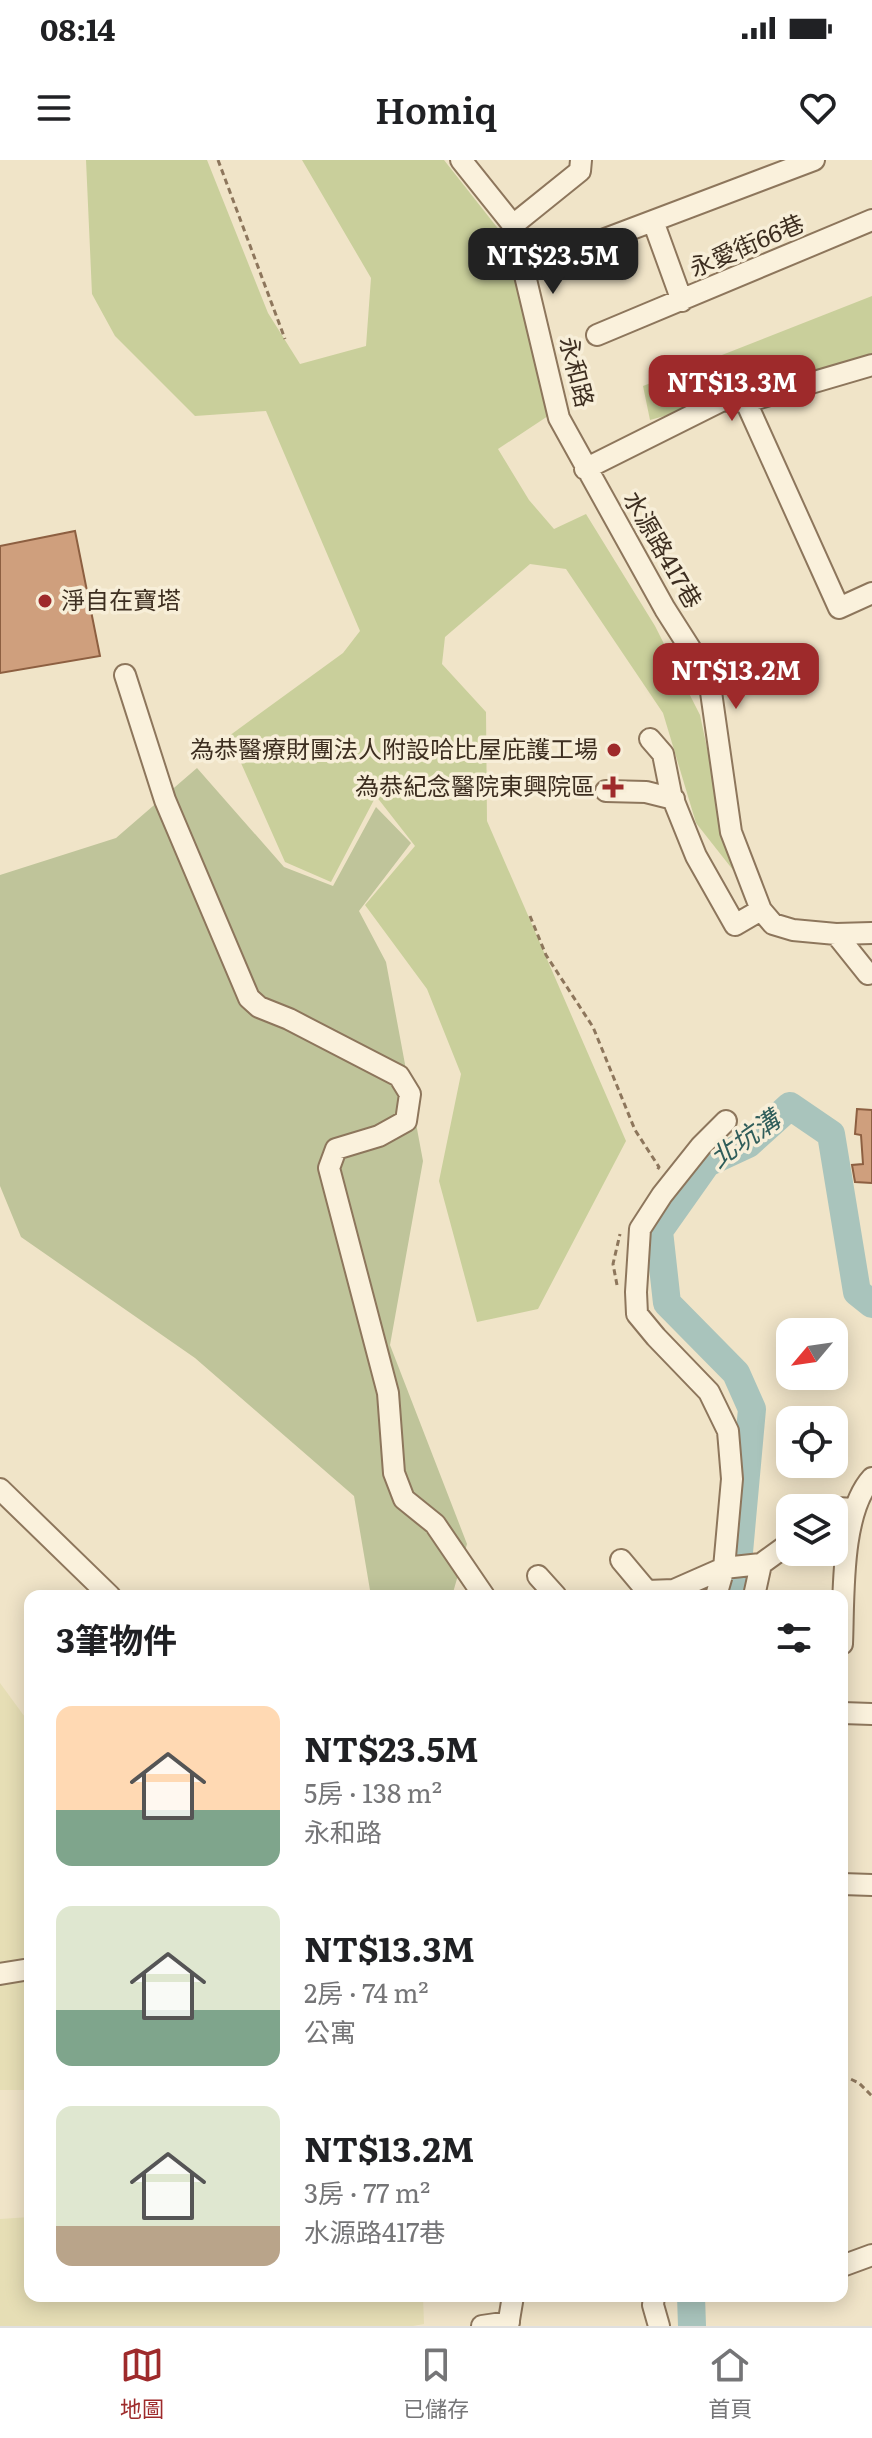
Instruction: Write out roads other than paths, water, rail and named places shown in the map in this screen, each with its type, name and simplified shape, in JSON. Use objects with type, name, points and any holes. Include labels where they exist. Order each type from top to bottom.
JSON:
[{"type":"street","name":"永和路","points":[[461,160],[513,225],[559,418],[585,469]]},
{"type":"street","points":[[513,225],[580,171],[581,160]]},
{"type":"street","points":[[576,250],[814,160]]},
{"type":"street","name":"永愛街66巷","points":[[597,335],[872,220]]},
{"type":"street","points":[[653,221],[682,301]]},
{"type":"street","points":[[585,469],[723,400],[746,402],[872,365]]},
{"type":"street","points":[[746,402],[839,608],[872,593]]},
{"type":"street","name":"水源路417巷","points":[[585,469],[665,609],[709,678],[731,832],[761,910]]},
{"type":"street","points":[[125,675],[165,800],[249,998],[259,1007],[289,1019],[399,1076],[410,1094],[406,1121],[379,1136],[336,1149],[329,1168],[388,1393],[394,1473],[404,1499],[435,1524],[480,1590]]},
{"type":"street","points":[[650,739],[663,754],[674,799],[696,856],[735,925],[761,910],[773,924],[793,930],[872,933]]},
{"type":"street","points":[[606,791],[646,792],[674,799]]},
{"type":"street","points":[[836,934],[868,974]]},
{"type":"street","points":[[718,1590],[724,1568],[732,1479],[728,1431],[709,1392],[637,1314],[636,1292],[640,1229],[701,1146],[726,1121]]},
{"type":"street","points":[[848,1505],[872,1478]]},
{"type":"street","points":[[5,1499],[104,1590]]},
{"type":"street","points":[[674,1590],[724,1568],[761,1564],[776,1553]]},
{"type":"street","points":[[621,1560],[646,1590]]},
{"type":"street","points":[[755,1590],[761,1564]]},
{"type":"street","points":[[844,1590],[845,1566]]},
{"type":"street","points":[[538,1576],[551,1590]]},
{"type":"street","points":[[848,1713],[872,1714]]},
{"type":"street","points":[[848,1884],[872,1885]]},
{"type":"street","points":[[0,1974],[24,1970]]},
{"type":"street","points":[[848,2264],[872,2255]]},
{"type":"street","points":[[482,2326],[508,2324],[512,2302]]},
{"type":"street","points":[[653,2302],[659,2326]]},
{"type":"waterway","name":"北坑溝","points":[[736,1590],[752,1409],[736,1373],[667,1303],[659,1231],[707,1163],[748,1144],[790,1106],[831,1134],[857,1292],[872,1304]]},
{"type":"waterway","name":"北坑溝","points":[[691,2302],[692,2326]]},
{"type":"place","name":"淨自在寶塔","points":[[45,601]]},
{"type":"place","name":"為恭醫療財團法人附設哈比屋庇護工場","points":[[614,750]]},
{"type":"place","name":"為恭紀念醫院東興院區","points":[[613,787]]}]
